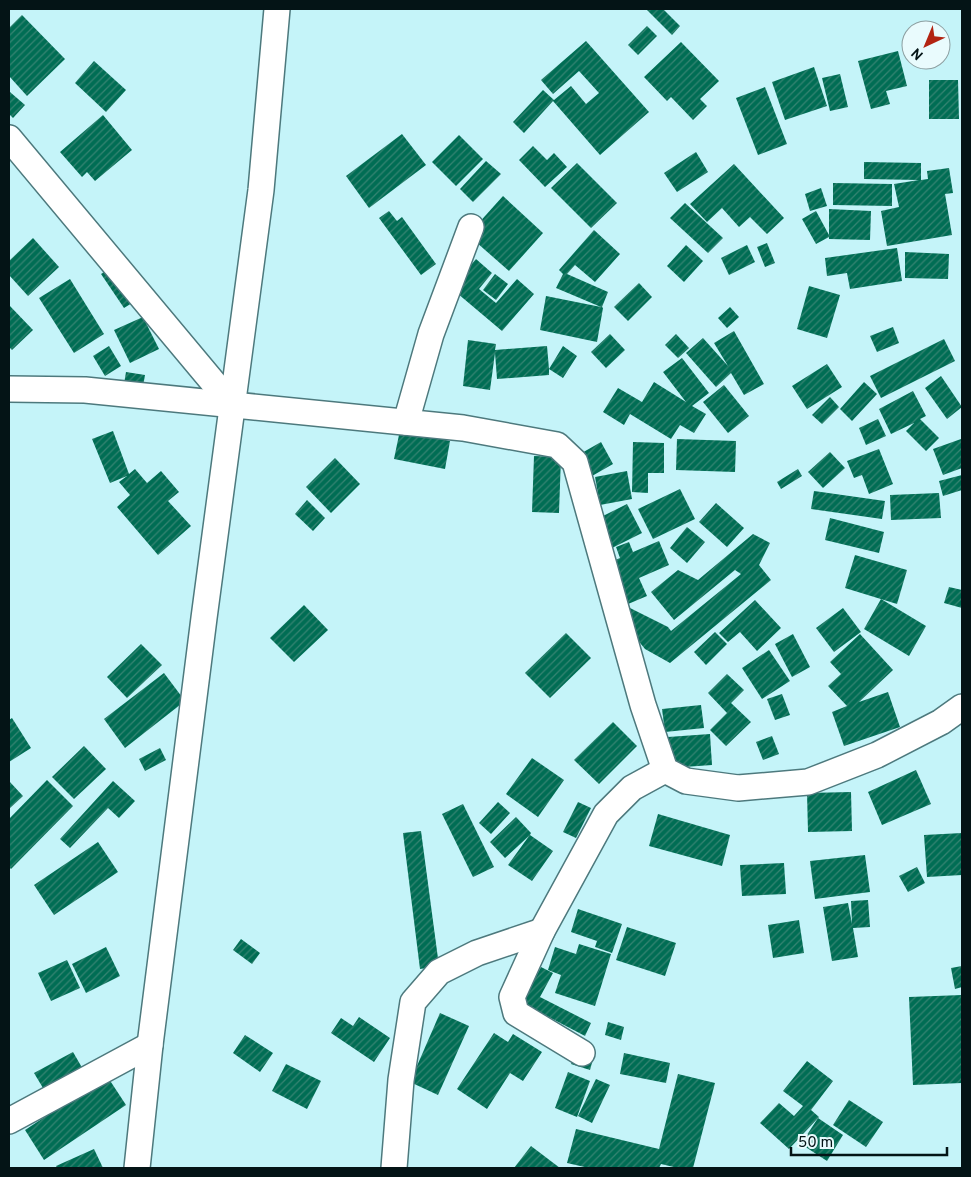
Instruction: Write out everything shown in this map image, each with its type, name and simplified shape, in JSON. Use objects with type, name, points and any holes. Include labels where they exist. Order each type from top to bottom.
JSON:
[{"type":"street","points":[[137,1168],[150,1045],[205,608],[261,190],[277,9]]},
{"type":"street","points":[[9,138],[233,406]]},
{"type":"street","points":[[406,422],[431,334],[470,227]]},
{"type":"street","points":[[9,389],[85,390],[406,422],[462,428],[557,445],[575,462],[643,705],[665,770],[686,781],[738,788],[808,782],[877,755],[941,722],[962,707]]},
{"type":"street","points":[[582,1053],[516,1013],[512,997],[542,931],[606,814],[632,788],[665,770]]},
{"type":"street","points":[[394,1168],[401,1080],[413,1002],[439,972],[477,953],[542,931]]},
{"type":"street","points":[[9,1121],[150,1045]]},
{"type":"building","points":[[646,9],[663,9],[680,26],[672,35]]},
{"type":"building","points":[[22,15],[65,59],[27,96],[9,76],[9,28]]},
{"type":"building","points":[[647,26],[657,36],[638,55],[628,45]]},
{"type":"building","points":[[586,41],[649,112],[600,155],[553,101],[524,133],[513,122],[543,90],[554,100],[571,86],[586,104],[599,93],[579,71],[553,94],[541,80]]},
{"type":"building","points":[[681,42],[719,81],[700,99],[707,106],[693,120],[671,97],[667,101],[644,77]]},
{"type":"building","points":[[898,51],[901,70],[903,70],[907,86],[886,91],[890,104],[871,109],[858,61]]},
{"type":"building","points":[[94,61],[126,90],[106,112],[75,83]]},
{"type":"building","points":[[814,67],[827,106],[785,120],[772,82]]},
{"type":"building","points":[[840,74],[848,107],[830,111],[822,78]]},
{"type":"building","points":[[929,80],[958,80],[959,119],[929,119]]},
{"type":"building","points":[[765,87],[787,144],[758,155],[736,98]]},
{"type":"building","points":[[10,92],[25,105],[13,118],[9,114]]},
{"type":"building","points":[[103,115],[132,150],[95,181],[87,172],[82,177],[60,152]]},
{"type":"building","points":[[402,134],[426,165],[369,208],[346,176]]},
{"type":"building","points":[[459,135],[483,159],[456,186],[432,162]]},
{"type":"building","points":[[533,146],[547,160],[554,153],[567,167],[545,187],[519,160]]},
{"type":"building","points":[[696,152],[708,172],[677,192],[664,173]]},
{"type":"building","points":[[486,161],[501,174],[473,202],[460,189]]},
{"type":"building","points":[[864,162],[921,163],[921,180],[928,179],[927,171],[949,168],[953,193],[945,194],[952,235],[887,246],[881,211],[899,207],[894,184],[919,180],[864,179]]},
{"type":"building","points":[[577,163],[617,203],[591,228],[551,188]]},
{"type":"building","points":[[734,164],[784,218],[767,234],[750,217],[739,227],[722,208],[707,222],[690,204]]},
{"type":"building","points":[[833,183],[892,184],[892,206],[833,205]]},
{"type":"building","points":[[821,188],[827,206],[810,211],[805,194]]},
{"type":"building","points":[[503,196],[543,233],[509,271],[468,235]]},
{"type":"building","points":[[685,203],[723,238],[708,253],[670,218]]},
{"type":"building","points":[[829,209],[871,211],[870,240],[829,239],[829,237],[816,244],[802,219],[816,211],[829,235]]},
{"type":"building","points":[[389,211],[397,221],[402,217],[436,264],[421,275],[379,218]]},
{"type":"building","points":[[594,230],[620,254],[595,282],[575,265],[567,274],[608,292],[602,307],[597,342],[540,330],[546,296],[601,307],[556,288],[563,274],[559,270]]},
{"type":"building","points":[[33,238],[59,267],[28,296],[9,275],[9,261]]},
{"type":"building","points":[[767,243],[775,263],[765,267],[757,247]]},
{"type":"building","points":[[686,245],[703,261],[684,282],[667,266]]},
{"type":"building","points":[[747,245],[755,262],[729,275],[721,258]]},
{"type":"building","points":[[897,248],[902,281],[850,289],[847,273],[827,276],[825,258]]},
{"type":"building","points":[[905,252],[949,254],[948,279],[905,278]]},
{"type":"building","points":[[476,259],[492,273],[479,289],[496,303],[517,279],[534,294],[502,331],[451,288]]},
{"type":"building","points":[[114,265],[137,300],[124,308],[101,274]]},
{"type":"building","points":[[495,274],[508,284],[496,300],[483,290]]},
{"type":"building","points":[[70,279],[104,334],[74,353],[39,298]]},
{"type":"building","points":[[639,283],[652,297],[628,321],[614,307]]},
{"type":"building","points":[[809,286],[840,295],[827,338],[797,329]]},
{"type":"building","points":[[9,305],[33,330],[12,350],[9,347]]},
{"type":"building","points":[[730,307],[739,317],[727,328],[718,318]]},
{"type":"building","points":[[143,317],[159,349],[130,363],[114,330]]},
{"type":"building","points":[[893,327],[899,343],[877,352],[870,336]]},
{"type":"building","points":[[734,331],[764,384],[744,395],[731,373],[716,387],[686,353],[703,338],[728,366],[714,343]]},
{"type":"building","points":[[610,334],[625,350],[606,368],[591,352]]},
{"type":"building","points":[[676,334],[689,348],[678,358],[665,345]]},
{"type":"building","points":[[944,339],[955,361],[881,398],[870,376]]},
{"type":"building","points":[[468,340],[496,344],[495,350],[547,346],[549,375],[497,379],[495,353],[490,390],[463,386]]},
{"type":"building","points":[[109,346],[121,366],[105,376],[93,356]]},
{"type":"building","points":[[563,346],[577,356],[563,378],[549,369]]},
{"type":"building","points":[[682,358],[709,393],[692,406],[706,414],[694,433],[680,425],[671,439],[630,414],[624,425],[603,412],[618,388],[642,402],[654,382],[686,402],[663,372]]},
{"type":"building","points":[[827,364],[842,387],[807,409],[792,386]]},
{"type":"building","points":[[126,372],[145,375],[142,392],[123,390]]},
{"type":"building","points":[[941,376],[962,407],[947,419],[925,388]]},
{"type":"building","points":[[864,382],[877,394],[852,421],[840,409]]},
{"type":"building","points":[[724,385],[749,416],[728,433],[703,402]]},
{"type":"building","points":[[913,391],[926,416],[920,419],[939,438],[926,451],[906,431],[914,423],[891,434],[879,409]]},
{"type":"building","points":[[830,397],[839,407],[822,424],[812,415]]},
{"type":"building","points":[[878,419],[886,436],[866,445],[859,428]]},
{"type":"building","points":[[400,430],[450,441],[445,469],[394,459]]},
{"type":"building","points":[[113,431],[129,474],[135,469],[147,483],[161,471],[179,492],[168,501],[191,526],[158,555],[117,507],[130,495],[119,482],[127,476],[110,483],[92,439]]},
{"type":"building","points":[[677,439],[736,441],[735,472],[676,470]]},
{"type":"building","points":[[961,439],[962,468],[943,475],[933,449]]},
{"type":"building","points":[[601,442],[613,464],[592,476],[580,454]]},
{"type":"building","points":[[633,442],[664,443],[664,473],[648,473],[648,493],[632,492]]},
{"type":"building","points":[[879,449],[893,484],[869,494],[862,475],[854,478],[847,461]]},
{"type":"building","points":[[830,452],[845,468],[823,488],[808,472]]},
{"type":"building","points":[[534,456],[561,457],[559,513],[532,512]]},
{"type":"building","points":[[335,458],[360,484],[331,513],[306,487]]},
{"type":"building","points":[[798,469],[802,476],[781,489],[777,482]]},
{"type":"building","points":[[627,471],[632,499],[600,505],[595,477]]},
{"type":"building","points":[[962,475],[962,490],[943,496],[939,481]]},
{"type":"building","points":[[680,489],[695,519],[653,539],[638,509]]},
{"type":"building","points":[[814,491],[885,501],[882,519],[811,509]]},
{"type":"building","points":[[939,493],[941,518],[891,520],[890,495]]},
{"type":"building","points":[[307,500],[325,518],[313,531],[295,514]]},
{"type":"building","points":[[716,503],[744,528],[727,547],[699,522]]},
{"type":"building","points":[[627,504],[642,533],[604,552],[589,523]]},
{"type":"building","points":[[830,518],[884,532],[879,553],[825,540]]},
{"type":"building","points":[[687,527],[705,542],[687,563],[670,548]]},
{"type":"building","points":[[753,534],[770,543],[759,565],[771,580],[670,663],[645,649],[623,622],[630,608],[668,627],[671,631],[741,574],[735,570],[674,620],[651,592],[678,570],[698,580]]},
{"type":"building","points":[[659,541],[669,565],[639,578],[647,596],[621,607],[603,565],[620,558],[616,547],[629,542],[633,552]]},
{"type":"building","points":[[855,555],[907,570],[897,604],[845,588]]},
{"type":"building","points":[[949,587],[962,590],[962,608],[944,603]]},
{"type":"building","points":[[881,599],[926,626],[909,656],[864,629]]},
{"type":"building","points":[[755,600],[781,628],[757,651],[740,632],[728,642],[719,633]]},
{"type":"building","points":[[304,605],[328,630],[294,662],[270,638]]},
{"type":"building","points":[[843,608],[861,632],[834,652],[816,628]]},
{"type":"building","points":[[715,632],[727,644],[706,665],[694,652]]},
{"type":"building","points":[[566,633],[591,658],[550,698],[525,673]]},
{"type":"building","points":[[793,634],[810,667],[792,677],[775,644]]},
{"type":"building","points":[[860,634],[893,670],[859,702],[888,692],[900,727],[844,746],[832,712],[847,706],[828,686],[841,674],[830,662]]},
{"type":"building","points":[[141,644],[162,665],[127,698],[107,677]]},
{"type":"building","points":[[769,650],[790,681],[762,699],[742,668]]},
{"type":"building","points":[[164,673],[185,701],[125,748],[104,719]]},
{"type":"building","points":[[727,674],[744,690],[731,703],[751,722],[726,746],[710,730],[727,713],[708,693]]},
{"type":"building","points":[[782,694],[790,715],[775,720],[767,699]]},
{"type":"building","points":[[701,705],[704,728],[665,732],[662,709]]},
{"type":"building","points":[[12,718],[31,748],[9,762],[9,720]]},
{"type":"building","points":[[613,722],[637,746],[599,784],[574,760]]},
{"type":"building","points":[[710,734],[712,765],[670,768],[668,737]]},
{"type":"building","points":[[772,736],[779,754],[763,760],[756,742]]},
{"type":"building","points":[[84,746],[106,769],[74,799],[52,777]]},
{"type":"building","points":[[160,748],[166,760],[145,771],[139,759]]},
{"type":"building","points":[[532,758],[564,780],[538,817],[506,794]]},
{"type":"building","points":[[916,770],[931,804],[882,825],[868,792]]},
{"type":"building","points":[[47,780],[73,806],[11,869],[9,867],[9,819]]},
{"type":"building","points":[[9,781],[23,796],[9,809]]},
{"type":"building","points":[[113,781],[135,801],[119,818],[108,808],[70,848],[60,839]]},
{"type":"building","points":[[851,792],[852,831],[808,832],[807,793]]},
{"type":"building","points":[[498,802],[510,813],[491,834],[479,823]]},
{"type":"building","points":[[578,802],[591,808],[576,838],[563,832]]},
{"type":"building","points":[[463,804],[494,867],[473,877],[442,814]]},
{"type":"building","points":[[658,814],[730,835],[722,866],[649,846]]},
{"type":"building","points":[[516,817],[531,833],[530,835],[553,851],[532,881],[508,865],[529,836],[505,858],[490,842]]},
{"type":"building","points":[[421,831],[439,966],[420,969],[403,833]]},
{"type":"building","points":[[962,833],[962,875],[927,877],[924,835]]},
{"type":"building","points":[[98,842],[118,872],[54,915],[34,885]]},
{"type":"building","points":[[865,855],[870,892],[815,899],[810,861]]},
{"type":"building","points":[[784,863],[786,894],[742,896],[740,865]]},
{"type":"building","points":[[917,867],[925,883],[908,892],[899,876]]},
{"type":"building","points":[[868,900],[870,927],[853,928],[858,957],[832,961],[823,907],[848,903],[852,924],[851,901]]},
{"type":"building","points":[[578,909],[622,924],[612,953],[595,947],[597,941],[571,932]]},
{"type":"building","points":[[799,920],[804,953],[773,958],[768,925]]},
{"type":"building","points":[[627,927],[676,943],[665,976],[616,960]]},
{"type":"building","points":[[241,939],[260,953],[252,964],[233,950]]},
{"type":"building","points":[[579,944],[611,954],[595,1006],[555,993],[561,975],[548,970],[555,947],[576,954]]},
{"type":"building","points":[[106,947],[120,976],[86,993],[72,964]]},
{"type":"building","points":[[67,960],[80,988],[51,1001],[38,973]]},
{"type":"building","points":[[962,966],[962,987],[955,989],[951,968]]},
{"type":"building","points":[[541,967],[553,973],[540,997],[591,1023],[585,1036],[522,1003]]},
{"type":"building","points":[[962,995],[962,1083],[913,1085],[909,997]]},
{"type":"building","points":[[440,1013],[469,1026],[438,1095],[410,1082]]},
{"type":"building","points":[[359,1017],[390,1038],[374,1062],[331,1033],[341,1018],[353,1026]]},
{"type":"building","points":[[608,1022],[624,1027],[621,1040],[605,1035]]},
{"type":"building","points":[[494,1033],[508,1042],[513,1034],[542,1052],[523,1081],[510,1073],[487,1109],[457,1089]]},
{"type":"building","points":[[245,1035],[273,1053],[260,1072],[233,1053]]},
{"type":"building","points":[[576,1047],[595,1052],[590,1070],[571,1064]]},
{"type":"building","points":[[73,1052],[84,1071],[46,1093],[34,1073]]},
{"type":"building","points":[[624,1053],[670,1063],[666,1083],[620,1074]]},
{"type":"building","points":[[807,1061],[833,1081],[811,1110],[819,1117],[789,1149],[760,1123],[779,1103],[794,1116],[803,1106],[783,1091]]},
{"type":"building","points":[[286,1064],[321,1081],[307,1109],[272,1091]]},
{"type":"building","points":[[568,1072],[590,1081],[577,1117],[555,1108]]},
{"type":"building","points":[[678,1074],[715,1083],[693,1168],[678,1168],[661,1164],[659,1168],[589,1168],[567,1163],[576,1129],[659,1149]]},
{"type":"building","points":[[107,1076],[126,1105],[44,1160],[25,1130]]},
{"type":"building","points":[[596,1079],[610,1085],[592,1123],[578,1116]]},
{"type":"building","points":[[849,1100],[883,1122],[866,1147],[833,1125]]},
{"type":"building","points":[[818,1118],[843,1135],[827,1161],[801,1144]]},
{"type":"building","points":[[531,1146],[560,1168],[514,1168]]},
{"type":"building","points":[[94,1149],[103,1168],[57,1168],[56,1166]]}]
